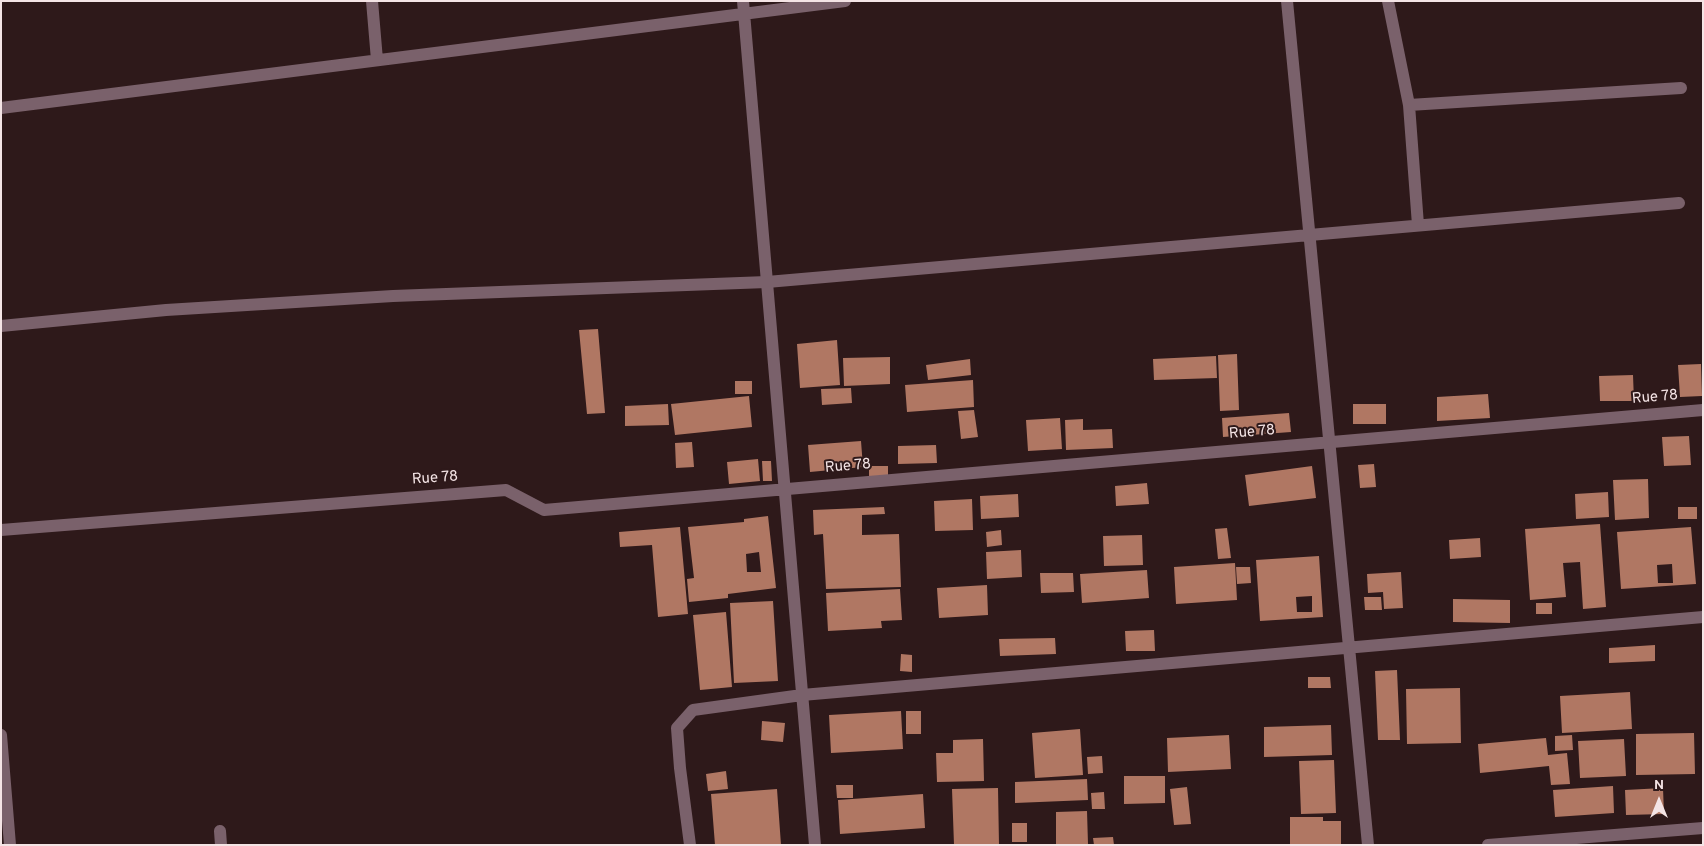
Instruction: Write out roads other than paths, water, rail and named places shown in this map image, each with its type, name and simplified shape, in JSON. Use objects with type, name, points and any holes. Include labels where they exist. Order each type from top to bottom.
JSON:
[{"type":"street","points":[[372,1],[376,60]]},
{"type":"street","points":[[1,108],[376,60],[744,8],[845,1]]},
{"type":"street","points":[[1287,1],[1368,845]]},
{"type":"street","points":[[1388,1],[1409,105],[1418,225]]},
{"type":"street","points":[[744,8],[815,845]]},
{"type":"street","points":[[1409,105],[1680,88]]},
{"type":"street","points":[[1,326],[166,310],[393,296],[767,282],[1679,203]]},
{"type":"street","name":"Rue 78","points":[[1,530],[506,490],[544,510],[1703,410]]},
{"type":"street","points":[[690,845],[677,728],[693,710],[802,695],[1703,617]]},
{"type":"street","points":[[1,735],[10,845]]},
{"type":"street","points":[[1488,845],[1703,828]]},
{"type":"street","points":[[220,831],[221,845]]}]
